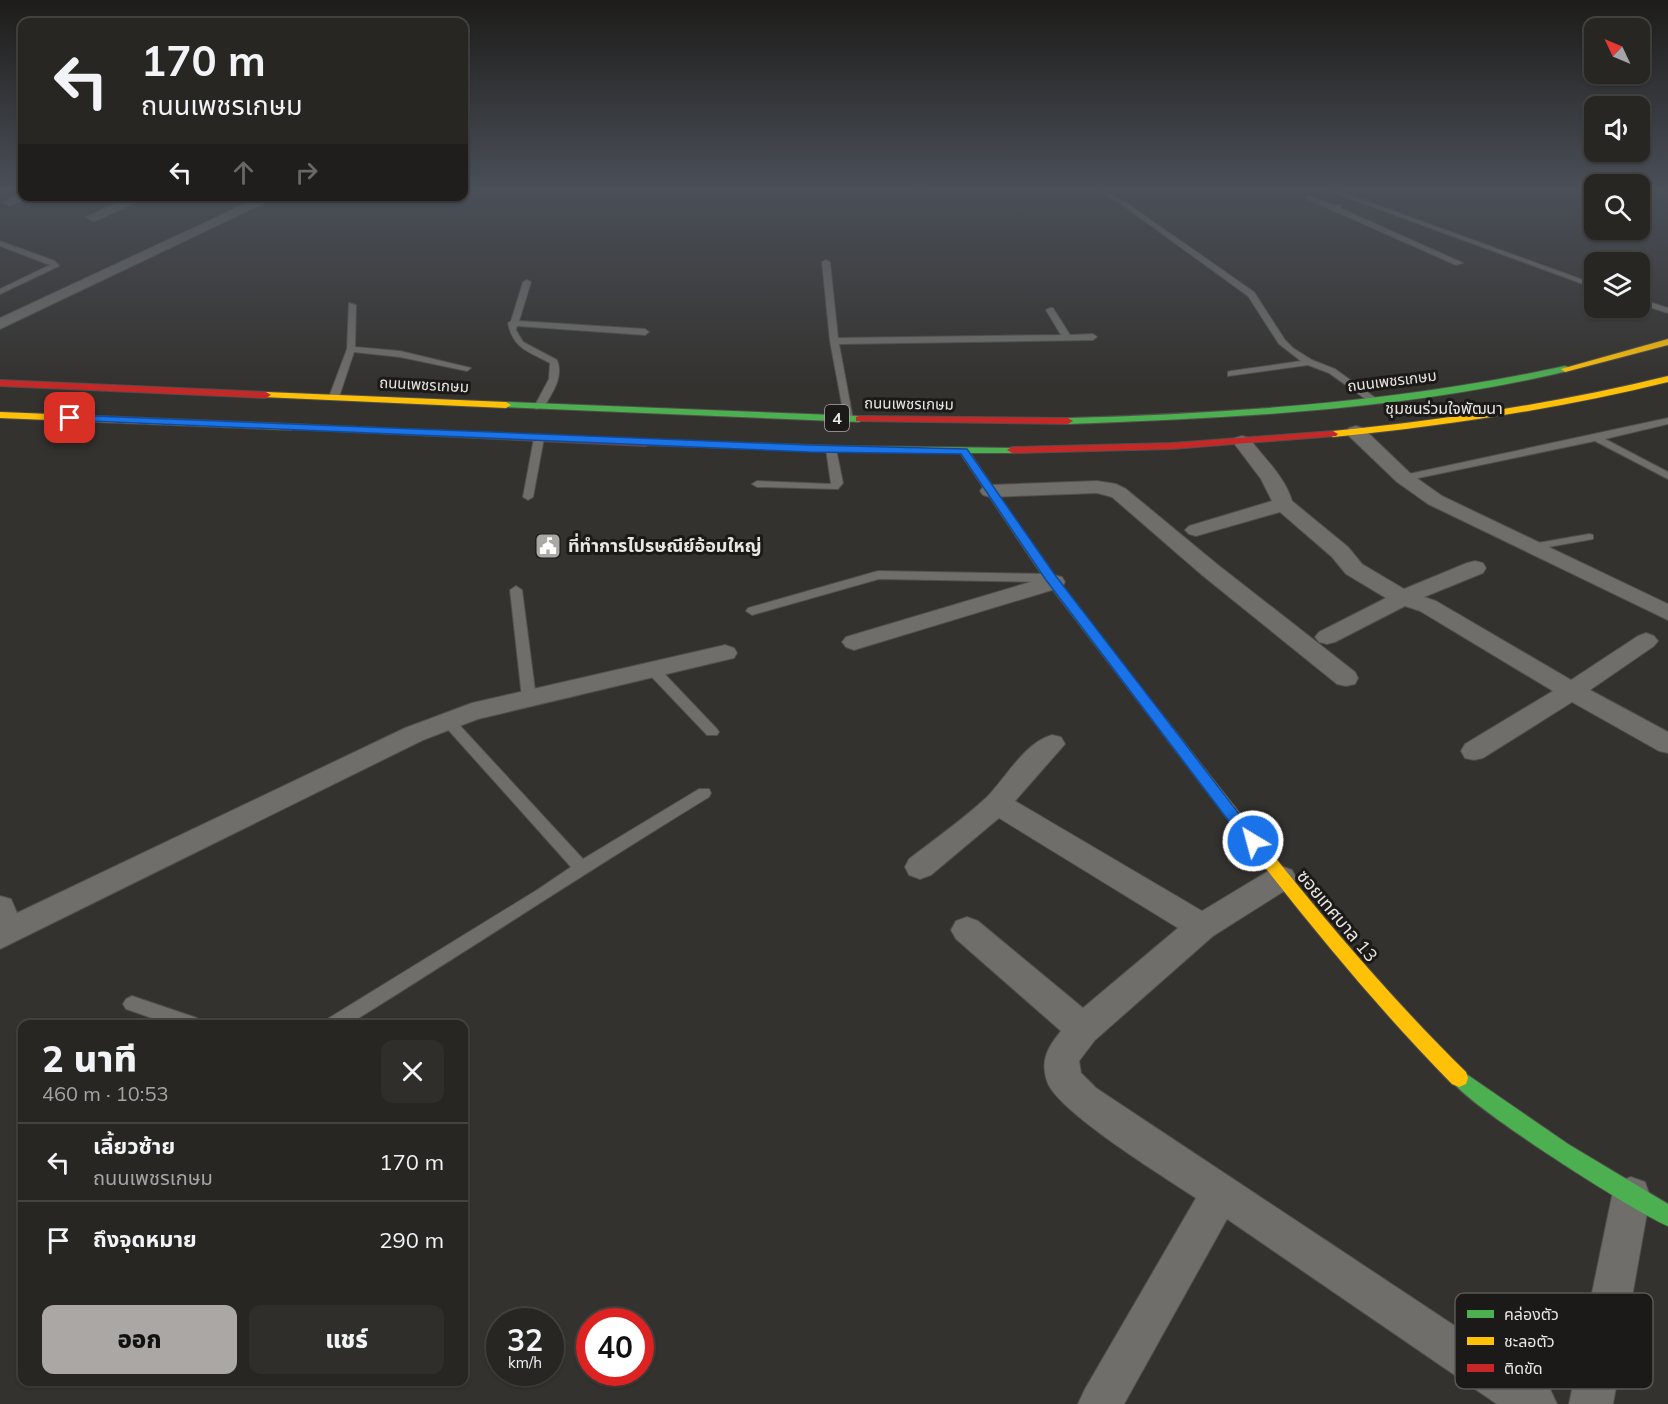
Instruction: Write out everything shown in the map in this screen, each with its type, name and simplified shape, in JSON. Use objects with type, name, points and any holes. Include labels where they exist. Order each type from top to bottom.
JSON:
[{"type":"main road","name":"ถนนเพชรเกษม","points":[[0,382],[848,419],[988,421],[1146,418],[1374,401],[1499,383],[1668,342]]},
{"type":"main road","name":"4","points":[[0,415],[831,449],[964,451],[1104,448],[1242,442],[1356,432],[1490,415],[1668,379]]},
{"type":"main road","name":"ซอยเทศบาล 13","points":[[964,451],[1052,580],[1281,878],[1406,1025],[1457,1077],[1504,1114],[1631,1196],[1668,1216]]},
{"type":"street","points":[[0,324],[150,254]]},
{"type":"street","points":[[1356,432],[1404,478],[1435,500],[1668,613]]},
{"type":"street","points":[[1242,442],[1279,491],[1282,504],[1340,552],[1354,569],[1416,599],[1572,691],[1668,744]]},
{"type":"street","points":[[990,490],[1097,487],[1108,488],[1119,493],[1210,570],[1346,678]]},
{"type":"street","points":[[1197,530],[1282,504]]},
{"type":"street","points":[[1327,636],[1416,599],[1475,568]]},
{"type":"street","points":[[854,642],[1052,580]]},
{"type":"street","points":[[1474,751],[1572,691],[1646,641]]},
{"type":"street","points":[[3,925],[414,734],[448,721],[472,712],[529,698],[725,653]]},
{"type":"street","points":[[920,867],[996,804],[1013,783],[1052,744]]},
{"type":"street","points":[[996,804],[1202,927]]},
{"type":"street","points":[[1281,878],[1202,927],[1083,1029],[1061,1057],[1064,1081],[1083,1100],[1455,1350]]},
{"type":"street","points":[[967,930],[1083,1029]]},
{"type":"street","points":[[1100,1404],[1220,1193]]},
{"type":"street","points":[[1613,1293],[1631,1196]]},
{"type":"street","points":[[1513,1389],[1535,1404]]},
{"type":"street","points":[[1592,1404],[1595,1389]]},
{"type":"lane","points":[[0,291],[55,267],[52,263],[27,254]]},
{"type":"lane","points":[[1194,254],[1251,294],[1282,342],[1309,362],[1332,370],[1374,401]]},
{"type":"lane","points":[[1437,254],[1459,263]]},
{"type":"lane","points":[[1504,254],[1584,282]]},
{"type":"lane","points":[[826,262],[834,341],[848,419]]},
{"type":"lane","points":[[527,282],[512,323],[512,330],[520,344],[554,362],[557,368],[539,407]]},
{"type":"lane","points":[[334,397],[351,350],[352,305]]},
{"type":"lane","points":[[1650,305],[1668,311]]},
{"type":"lane","points":[[1050,310],[1067,336]]},
{"type":"lane","points":[[512,323],[645,332]]},
{"type":"lane","points":[[834,341],[1093,337]]},
{"type":"lane","points":[[351,350],[400,354],[467,368]]},
{"type":"lane","points":[[1232,374],[1309,362]]},
{"type":"lane","points":[[1404,478],[1668,421]]},
{"type":"lane","points":[[528,496],[539,438]]},
{"type":"lane","points":[[1596,438],[1668,476]]},
{"type":"lane","points":[[757,484],[834,487],[838,483],[831,449]]},
{"type":"lane","points":[[1532,548],[1589,537]]},
{"type":"lane","points":[[752,611],[878,575],[1052,580]]},
{"type":"lane","points":[[516,590],[529,698]]},
{"type":"lane","points":[[651,669],[712,732]]},
{"type":"lane","points":[[448,721],[581,868]]},
{"type":"lane","points":[[341,1020],[704,793]]},
{"type":"lane","points":[[132,1004],[179,1020]]},
{"type":"traffic: fast","points":[[1068,421],[1318,408],[1442,393],[1565,369]]},
{"type":"traffic: fast","points":[[506,405],[859,419]]},
{"type":"traffic: fast","points":[[646,443],[845,449],[1012,450]]},
{"type":"traffic: fast","points":[[964,451],[1050,578],[1161,722]]},
{"type":"traffic: fast","points":[[1459,1078],[1535,1134],[1668,1216]]},
{"type":"traffic: slow","points":[[1565,369],[1668,342]]},
{"type":"traffic: slow","points":[[1333,434],[1502,413],[1585,398],[1668,379]]},
{"type":"traffic: slow","points":[[266,395],[506,405]]},
{"type":"traffic: slow","points":[[0,415],[291,427]]},
{"type":"traffic: slow","points":[[1161,722],[1281,878],[1406,1025],[1459,1078]]},
{"type":"traffic: jam","points":[[0,383],[266,395]]},
{"type":"traffic: jam","points":[[859,419],[1068,421]]},
{"type":"traffic: jam","points":[[291,427],[646,443]]},
{"type":"traffic: jam","points":[[1012,450],[1172,446],[1333,434]]},
{"type":"place","name":"ที่ทำการไปรษณีย์อ้อมใหญ่","points":[[548,546]]},
{"type":"district","name":"ชุมชนร่วมใจพัฒนา","points":[[1444,408]]},
{"type":"route","points":[[70,418],[809,448],[964,451],[1050,578],[1253,841]]}]
